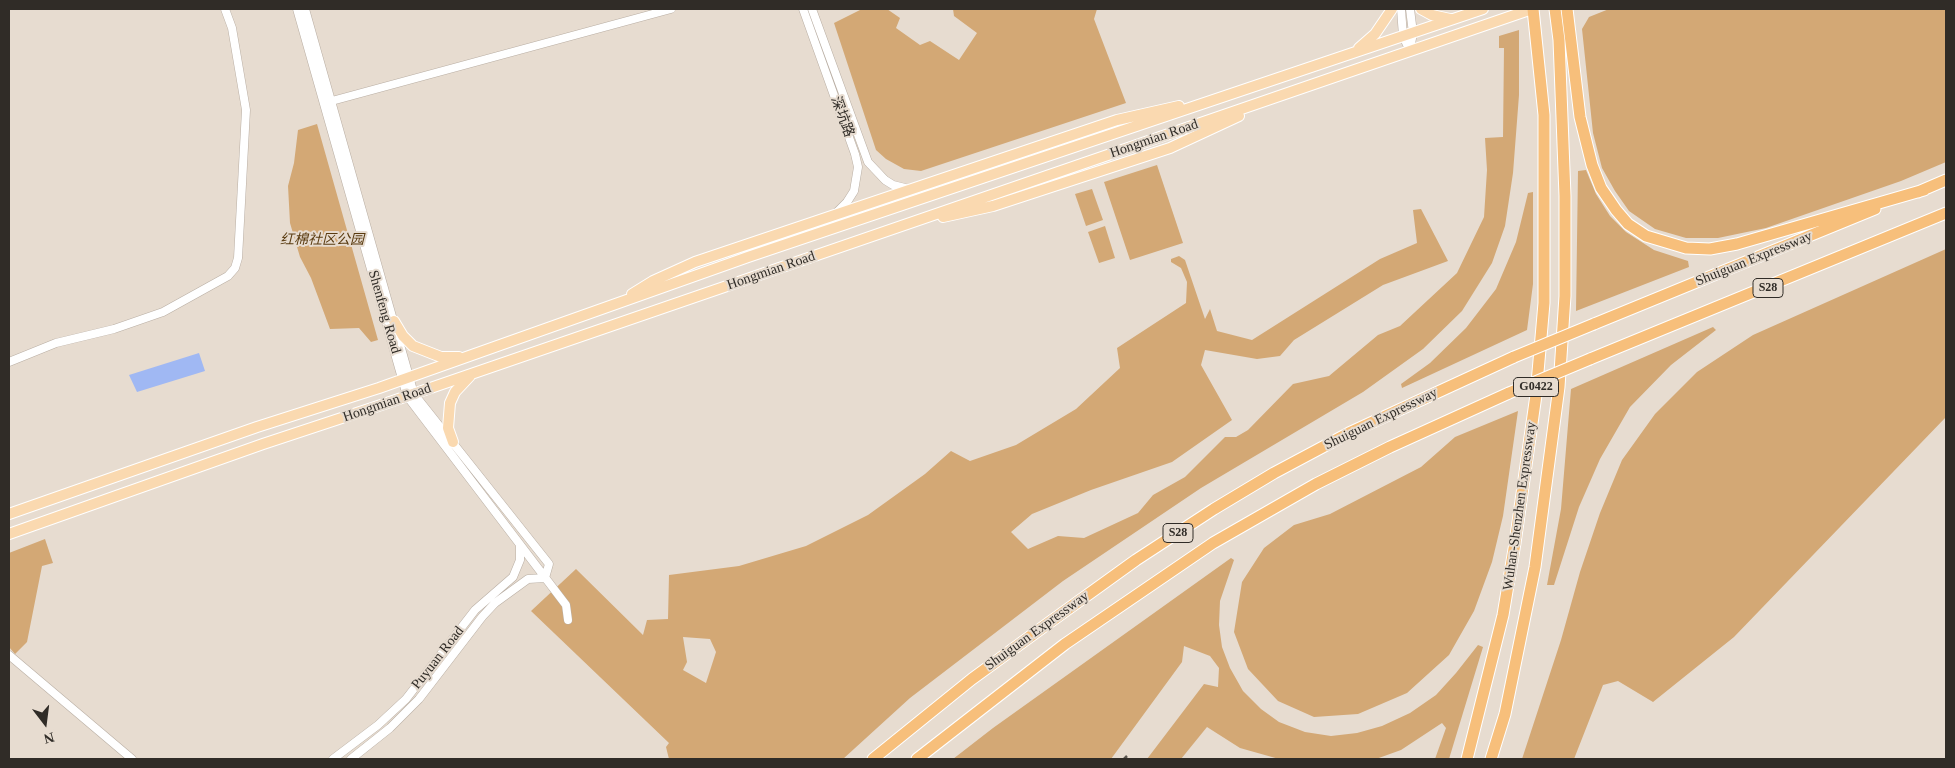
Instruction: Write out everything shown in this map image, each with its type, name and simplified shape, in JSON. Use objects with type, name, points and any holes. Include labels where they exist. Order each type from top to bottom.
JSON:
[{"type":"highway","name":"Wuhan-Shenzhen Expressway","points":[[1466,759],[1503,615],[1528,454],[1542,321],[1546,197],[1544,115],[1533,9]]},
{"type":"highway","name":"Wuhan-Shenzhen Expressway","points":[[1491,759],[1510,689],[1535,567],[1559,386],[1565,296],[1565,196],[1559,40],[1555,9]]},
{"type":"highway","points":[[1567,9],[1580,117],[1592,165],[1601,188],[1616,210],[1628,224],[1646,236],[1686,248],[1710,249],[1737,244],[1924,190]]},
{"type":"highway","name":"Shuiguan Expressway","points":[[873,759],[972,679],[1136,560],[1214,509],[1274,473],[1349,433],[1514,357],[1946,180]]},
{"type":"highway","name":"Shuiguan Expressway","points":[[917,759],[1065,644],[1213,543],[1316,484],[1373,455],[1509,393],[1946,213]]},
{"type":"main road","points":[[1349,54],[1375,34],[1392,9]]},
{"type":"main road","points":[[1421,9],[1432,15],[1454,19]]},
{"type":"main road","name":"Hongmian Road","points":[[9,514],[615,304],[1484,9]]},
{"type":"main road","name":"Hongmian Road","points":[[9,534],[262,444],[411,395],[1533,9]]},
{"type":"main road","points":[[615,304],[653,281],[681,268],[827,218],[1117,120],[1222,97]]},
{"type":"main road","points":[[394,321],[403,336],[413,346],[426,352],[441,357],[458,357],[477,353]]},
{"type":"main road","points":[[453,442],[448,428],[450,402],[462,382],[474,373]]},
{"type":"street","points":[[9,362],[56,343],[114,329],[162,312],[228,276],[235,268],[238,258],[246,110],[232,28],[225,9]]},
{"type":"street","name":"Shenfeng Road","points":[[297,9],[328,102],[394,321],[406,378]]},
{"type":"street","name":"Shenfeng Road","points":[[305,9],[328,102],[411,395],[566,605],[568,620]]},
{"type":"street","points":[[328,102],[671,9]]},
{"type":"street","name":"深坑路","points":[[803,9],[858,167],[854,191],[840,211],[827,218]]},
{"type":"street","name":"深坑路","points":[[812,9],[868,162],[885,180],[903,189],[913,189]]},
{"type":"street","points":[[1401,9],[1408,34],[1410,51]]},
{"type":"street","points":[[1408,34],[1410,9]]},
{"type":"street","name":"Shenfeng Road","points":[[411,395],[453,442],[549,564],[545,578]]},
{"type":"street","name":"Puyuan Road","points":[[333,759],[378,725],[406,698],[475,610],[513,576],[520,560],[520,544]]},
{"type":"street","name":"Puyuan Road","points":[[350,759],[390,728],[419,699],[482,617],[495,603],[528,579],[545,578]]},
{"type":"street","points":[[9,655],[132,759]]},
{"type":"green space","points":[[862,9],[887,9],[900,18],[896,28],[920,45],[930,41],[959,60],[977,33],[954,16],[953,9],[1097,9],[1094,19],[1126,103],[921,171],[904,169],[886,159],[876,150],[834,23]]},
{"type":"green space","points":[[1609,9],[1946,9],[1946,162],[1901,181],[1766,228],[1718,238],[1686,238],[1655,229],[1629,211],[1615,191],[1602,168],[1593,133],[1582,29],[1589,17]]},
{"type":"green space","points":[[1519,30],[1519,95],[1513,173],[1505,226],[1492,263],[1462,311],[1423,349],[1363,392],[1201,488],[1063,581],[910,698],[843,759],[669,759],[666,747],[669,743],[531,611],[576,569],[643,635],[647,620],[668,619],[669,575],[739,566],[806,546],[868,515],[925,474],[951,451],[970,461],[1016,445],[1076,409],[1120,368],[1117,348],[1186,303],[1187,282],[1181,268],[1171,262],[1171,259],[1179,256],[1185,260],[1205,319],[1210,309],[1217,331],[1252,340],[1380,259],[1417,243],[1413,210],[1421,209],[1448,261],[1383,285],[1294,340],[1280,356],[1257,359],[1205,350],[1201,365],[1232,420],[1172,462],[1091,490],[1032,514],[1011,532],[1028,549],[1058,536],[1084,538],[1138,513],[1153,495],[1185,477],[1225,437],[1236,437],[1248,430],[1293,384],[1329,376],[1378,335],[1400,326],[1457,273],[1484,217],[1487,170],[1485,138],[1503,137],[1504,48],[1499,48],[1499,36]],"holes":[[[683,637],[710,639],[716,652],[706,683],[683,670],[687,662]]]},
{"type":"green space","name":"红棉社区公园","points":[[317,124],[378,340],[371,342],[359,328],[330,329],[311,278],[300,257],[290,223],[288,186],[294,163],[298,130]]},
{"type":"green space","points":[[1157,165],[1183,243],[1130,260],[1104,182]]},
{"type":"green space","points":[[1586,170],[1596,194],[1610,216],[1626,232],[1654,250],[1688,261],[1689,267],[1576,311],[1578,171]]},
{"type":"green space","points":[[1092,189],[1103,220],[1086,226],[1075,194]]},
{"type":"green space","points":[[1533,192],[1533,284],[1527,330],[1402,388],[1401,384],[1430,363],[1466,328],[1496,289],[1516,242],[1528,193]]},
{"type":"green space","points":[[1105,226],[1115,258],[1099,263],[1088,232]]},
{"type":"green space","points":[[1946,249],[1946,417],[1734,637],[1653,702],[1618,681],[1603,685],[1574,759],[1522,759],[1600,513],[1622,460],[1655,414],[1697,372],[1753,335]]},
{"type":"green space","points":[[1713,327],[1716,330],[1671,365],[1630,407],[1600,459],[1579,507],[1554,585],[1547,585],[1561,509],[1571,389]]},
{"type":"green space","points":[[1518,411],[1503,516],[1492,562],[1474,611],[1449,655],[1407,693],[1358,714],[1314,717],[1278,701],[1248,669],[1234,632],[1242,582],[1264,548],[1294,525],[1330,514],[1421,467],[1455,437]]},
{"type":"green space","points":[[45,539],[53,563],[42,566],[27,642],[15,654],[9,647],[9,553]]},
{"type":"green space","points":[[1231,558],[1234,560],[1220,601],[1219,625],[1222,647],[1230,668],[1243,691],[1261,709],[1279,722],[1305,732],[1331,736],[1357,733],[1382,726],[1410,713],[1436,695],[1478,645],[1483,647],[1449,759],[1435,759],[1446,728],[1442,723],[1401,750],[1376,759],[1279,759],[1240,748],[1207,727],[1181,759],[1147,759],[1204,684],[1218,687],[1219,668],[1210,656],[1184,646],[1182,662],[1111,759],[953,759],[993,728]]},
{"type":"water","points":[[199,353],[205,371],[137,392],[129,375]]},
{"type":"railway","points":[[1124,759],[1127,756]]}]
